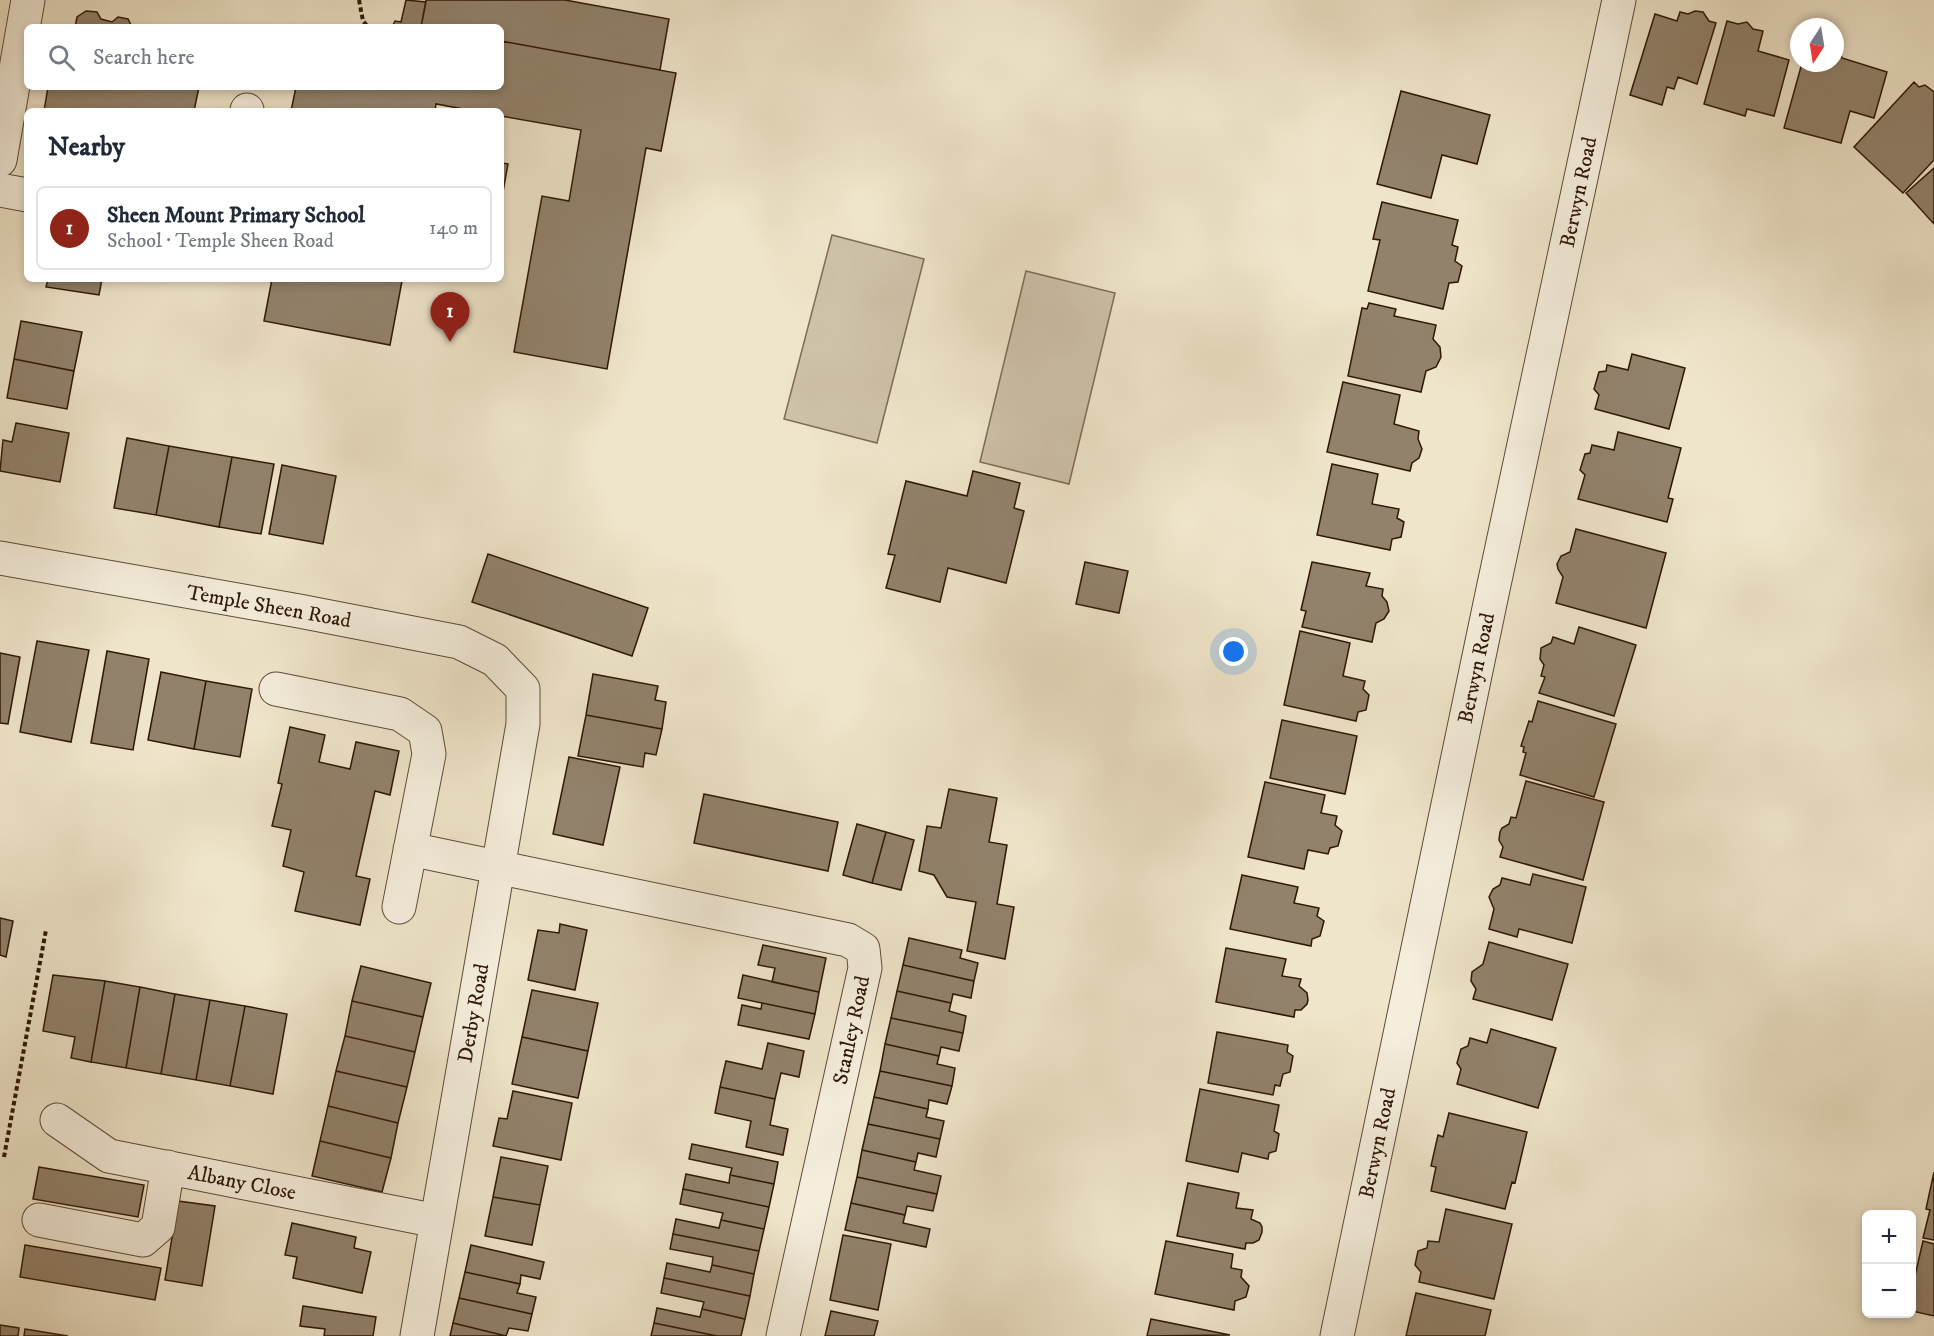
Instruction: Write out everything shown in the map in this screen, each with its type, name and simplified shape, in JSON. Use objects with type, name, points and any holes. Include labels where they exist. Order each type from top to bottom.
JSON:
[{"type":"street","points":[[25,24],[28,0]]},
{"type":"street","name":"Berwyn Road","points":[[1337,1336],[1619,0]]},
{"type":"street","points":[[10,153],[24,34]]},
{"type":"street","points":[[0,190],[24,194]]},
{"type":"street","name":"Temple Sheen Road","points":[[0,558],[459,642],[495,660],[523,689]]},
{"type":"street","points":[[276,689],[400,714],[425,731],[429,754],[399,908]]},
{"type":"street","name":"Derby Road","points":[[417,1336],[523,724],[523,689]]},
{"type":"street","points":[[410,849],[498,868]]},
{"type":"street","name":"Stanley Road","points":[[498,868],[848,939],[863,949],[865,968],[783,1336]]},
{"type":"street","name":"Albany Close","points":[[57,1120],[109,1156],[437,1221]]},
{"type":"street","points":[[39,1221],[143,1240],[158,1227],[168,1167]]},
{"type":"path","points":[[359,0],[366,24]]},
{"type":"path","points":[[4,1157],[46,930]]},
{"type":"shaded area","points":[[832,235],[924,259],[877,443],[784,419]]},
{"type":"shaded area","points":[[1026,271],[1115,293],[1069,484],[980,462]]},
{"type":"building","points":[[406,0],[426,2],[422,24],[394,24],[395,21],[401,22]]},
{"type":"building","points":[[426,0],[565,0],[669,19],[660,70],[504,42],[504,24],[422,24]]},
{"type":"building","points":[[86,11],[97,12],[101,19],[112,22],[118,17],[128,19],[130,24],[76,24],[77,17]]},
{"type":"building","points":[[1695,11],[1703,12],[1709,21],[1716,23],[1697,84],[1678,77],[1674,89],[1667,87],[1662,105],[1630,95],[1655,14],[1677,21],[1680,12],[1688,14]]},
{"type":"building","points":[[1727,21],[1738,24],[1747,22],[1753,29],[1763,31],[1758,51],[1789,60],[1774,116],[1747,109],[1745,116],[1704,104]]},
{"type":"building","points":[[504,42],[676,73],[661,151],[646,148],[607,369],[514,352],[542,196],[569,201],[581,130],[504,117],[504,108],[458,108],[436,104],[435,108],[292,108],[295,90],[504,90]]},
{"type":"building","points":[[1844,59],[1887,72],[1874,118],[1850,111],[1841,143],[1784,128],[1800,72],[1844,72]]},
{"type":"building","points":[[1914,82],[1919,87],[1925,85],[1934,92],[1934,160],[1903,193],[1854,147]]},
{"type":"building","points":[[48,90],[198,90],[195,108],[44,108]]},
{"type":"building","points":[[1401,91],[1490,115],[1477,164],[1442,155],[1431,198],[1377,184]]},
{"type":"building","points":[[504,163],[508,164],[504,186]]},
{"type":"building","points":[[1934,168],[1934,224],[1906,193]]},
{"type":"building","points":[[1382,202],[1458,220],[1452,245],[1458,247],[1455,261],[1462,266],[1458,282],[1449,283],[1443,309],[1368,291],[1380,240],[1373,239]]},
{"type":"building","points":[[47,282],[101,282],[99,295],[46,287]]},
{"type":"building","points":[[271,282],[402,282],[390,345],[264,321]]},
{"type":"building","points":[[1369,303],[1396,309],[1394,316],[1436,325],[1433,339],[1440,347],[1441,357],[1436,367],[1426,371],[1421,392],[1348,376],[1362,308],[1367,309]]},
{"type":"building","points":[[21,321],[82,332],[74,371],[14,359]]},
{"type":"building","points":[[1632,354],[1685,368],[1669,429],[1595,409],[1599,395],[1594,389],[1599,372],[1606,371],[1607,365],[1628,370]]},
{"type":"building","points":[[14,359],[74,371],[67,409],[7,398]]},
{"type":"building","points":[[1343,382],[1400,395],[1394,424],[1419,431],[1418,439],[1422,449],[1419,458],[1412,463],[1410,471],[1327,452]]},
{"type":"building","points":[[16,423],[69,433],[60,482],[0,471],[3,440],[12,442]]},
{"type":"building","points":[[1618,432],[1681,448],[1668,498],[1673,499],[1667,522],[1578,499],[1585,475],[1580,470],[1585,454],[1590,453],[1592,445],[1614,450]]},
{"type":"building","points":[[127,438],[169,446],[156,515],[114,508]]},
{"type":"building","points":[[169,446],[232,457],[219,527],[156,515]]},
{"type":"building","points":[[232,457],[274,464],[261,534],[219,527]]},
{"type":"building","points":[[1332,464],[1378,474],[1372,504],[1399,509],[1397,518],[1404,522],[1401,537],[1392,539],[1390,550],[1317,535]]},
{"type":"building","points":[[282,465],[336,476],[323,544],[269,534]]},
{"type":"building","points":[[973,471],[1020,483],[1014,508],[1024,511],[1006,583],[948,568],[940,602],[886,588],[895,555],[888,554],[906,481],[967,496]]},
{"type":"building","points":[[1576,529],[1666,553],[1646,628],[1556,603],[1563,577],[1557,564],[1561,556],[1570,552]]},
{"type":"building","points":[[488,554],[648,608],[632,656],[472,602]]},
{"type":"building","points":[[1085,562],[1128,571],[1119,613],[1076,604]]},
{"type":"building","points":[[1312,562],[1370,573],[1366,586],[1383,589],[1382,596],[1387,602],[1389,611],[1384,619],[1376,623],[1372,642],[1302,627],[1306,611],[1301,610]]},
{"type":"building","points":[[1579,627],[1636,645],[1614,716],[1539,693],[1545,677],[1541,676],[1544,665],[1540,659],[1541,648],[1551,643],[1553,637],[1574,644]]},
{"type":"building","points":[[1300,631],[1350,643],[1343,676],[1365,681],[1363,689],[1369,695],[1366,710],[1358,712],[1356,721],[1284,705]]},
{"type":"building","points":[[37,641],[89,650],[71,742],[20,732]]},
{"type":"building","points":[[107,651],[149,659],[133,750],[91,743]]},
{"type":"building","points":[[0,653],[20,657],[8,724],[0,723]]},
{"type":"building","points":[[161,672],[206,681],[194,749],[148,740]]},
{"type":"building","points":[[593,674],[658,686],[655,700],[666,702],[662,729],[586,715]]},
{"type":"building","points":[[206,681],[252,689],[240,757],[194,749]]},
{"type":"building","points":[[1538,701],[1616,724],[1594,797],[1520,775],[1526,753],[1523,752],[1524,747],[1521,746],[1529,721],[1532,722]]},
{"type":"building","points":[[586,715],[662,729],[656,755],[645,753],[643,767],[578,756]]},
{"type":"building","points":[[1282,720],[1357,736],[1345,794],[1270,778]]},
{"type":"building","points":[[290,727],[325,735],[319,762],[350,769],[356,742],[399,751],[390,795],[375,791],[356,876],[370,879],[360,925],[295,911],[304,872],[283,866],[291,830],[272,826],[282,784],[278,783]]},
{"type":"building","points":[[569,757],[620,767],[603,845],[553,834]]},
{"type":"building","points":[[1526,781],[1604,802],[1583,880],[1500,857],[1503,847],[1499,840],[1500,832],[1509,824],[1511,817],[1516,818]]},
{"type":"building","points":[[1265,782],[1325,795],[1321,813],[1337,816],[1335,825],[1342,831],[1338,846],[1330,848],[1328,854],[1308,850],[1304,869],[1248,857]]},
{"type":"building","points":[[949,789],[997,798],[989,842],[1007,845],[997,904],[1014,907],[1005,959],[967,951],[976,902],[947,897],[934,875],[919,871],[927,826],[941,828]]},
{"type":"building","points":[[704,794],[838,822],[828,871],[694,843]]},
{"type":"building","points":[[857,824],[886,832],[872,883],[843,875]]},
{"type":"building","points":[[886,832],[914,840],[901,890],[872,883]]},
{"type":"building","points":[[1533,874],[1586,887],[1572,943],[1519,929],[1517,937],[1489,929],[1494,909],[1489,897],[1493,889],[1500,885],[1502,878],[1530,885]]},
{"type":"building","points":[[1242,875],[1298,887],[1294,903],[1319,908],[1317,916],[1324,921],[1320,936],[1312,939],[1311,946],[1230,929]]},
{"type":"building","points":[[0,918],[13,921],[6,957],[0,955]]},
{"type":"building","points":[[560,924],[587,930],[575,990],[528,980],[538,930],[559,933]]},
{"type":"building","points":[[909,938],[962,950],[960,958],[978,963],[974,981],[903,965]]},
{"type":"building","points":[[1489,942],[1568,964],[1552,1020],[1473,999],[1476,989],[1471,981],[1472,972],[1483,964]]},
{"type":"building","points":[[763,945],[826,958],[819,992],[772,982],[775,968],[758,965]]},
{"type":"building","points":[[1226,948],[1286,959],[1282,976],[1301,979],[1299,986],[1307,993],[1307,1004],[1301,1010],[1295,1010],[1294,1017],[1216,1002]]},
{"type":"building","points":[[903,965],[974,981],[971,998],[953,994],[951,1003],[897,991]]},
{"type":"building","points":[[361,966],[431,983],[423,1017],[352,1001]]},
{"type":"building","points":[[53,975],[105,981],[91,1062],[71,1058],[75,1037],[43,1031]]},
{"type":"building","points":[[743,975],[819,992],[815,1014],[738,998]]},
{"type":"building","points":[[105,981],[140,987],[126,1068],[91,1062]]},
{"type":"building","points":[[140,987],[175,994],[161,1074],[126,1068]]},
{"type":"building","points":[[532,990],[598,1003],[588,1051],[522,1037]]},
{"type":"building","points":[[897,991],[951,1003],[949,1011],[966,1016],[963,1033],[891,1018]]},
{"type":"building","points":[[175,994],[210,1000],[196,1080],[161,1074]]},
{"type":"building","points":[[210,1000],[245,1006],[230,1086],[196,1080]]},
{"type":"building","points":[[352,1001],[423,1017],[415,1052],[345,1036]]},
{"type":"building","points":[[762,1003],[815,1014],[809,1039],[738,1025],[742,1005],[761,1009]]},
{"type":"building","points":[[245,1006],[287,1014],[273,1094],[230,1086]]},
{"type":"building","points":[[891,1018],[963,1033],[959,1051],[941,1047],[939,1056],[885,1044]]},
{"type":"building","points":[[1491,1029],[1556,1048],[1538,1108],[1457,1084],[1461,1069],[1457,1063],[1461,1049],[1468,1046],[1470,1038],[1487,1043]]},
{"type":"building","points":[[1217,1032],[1288,1045],[1287,1052],[1293,1056],[1290,1072],[1283,1074],[1280,1086],[1275,1085],[1273,1095],[1208,1083]]},
{"type":"building","points":[[345,1036],[415,1052],[407,1087],[336,1071]]},
{"type":"building","points":[[522,1037],[588,1051],[578,1098],[512,1084]]},
{"type":"building","points":[[768,1043],[804,1051],[799,1077],[781,1073],[775,1099],[720,1087],[726,1061],[762,1069]]},
{"type":"building","points":[[885,1044],[939,1056],[937,1064],[955,1068],[952,1086],[880,1071]]},
{"type":"building","points":[[336,1071],[407,1087],[398,1123],[328,1106]]},
{"type":"building","points":[[880,1071],[952,1086],[947,1104],[929,1100],[928,1109],[874,1097]]},
{"type":"building","points":[[720,1087],[775,1099],[770,1125],[788,1129],[783,1155],[746,1147],[751,1121],[715,1113]]},
{"type":"building","points":[[1200,1089],[1279,1105],[1274,1131],[1279,1134],[1276,1151],[1269,1153],[1268,1159],[1242,1153],[1238,1172],[1186,1161]]},
{"type":"building","points":[[513,1091],[572,1103],[561,1160],[493,1146],[499,1118],[507,1119]]},
{"type":"building","points":[[874,1097],[928,1109],[926,1117],[944,1121],[940,1139],[868,1124]]},
{"type":"building","points":[[328,1106],[398,1123],[391,1158],[320,1141]]},
{"type":"building","points":[[1449,1113],[1527,1132],[1515,1183],[1512,1182],[1505,1209],[1431,1191],[1436,1167],[1431,1166],[1438,1135],[1443,1137]]},
{"type":"building","points":[[868,1124],[940,1139],[936,1157],[918,1153],[916,1162],[862,1150]]},
{"type":"building","points":[[320,1141],[391,1158],[382,1192],[312,1176]]},
{"type":"building","points":[[692,1144],[778,1162],[774,1184],[730,1175],[732,1168],[689,1159]]},
{"type":"building","points":[[862,1150],[916,1162],[914,1170],[941,1176],[937,1194],[857,1177]]},
{"type":"building","points":[[501,1157],[548,1166],[540,1205],[493,1197]]},
{"type":"building","points":[[39,1167],[144,1185],[138,1217],[33,1199]]},
{"type":"building","points":[[1934,1172],[1934,1240],[1923,1238],[1930,1210],[1926,1209]]},
{"type":"building","points":[[686,1174],[729,1183],[730,1175],[774,1184],[769,1207],[683,1189]]},
{"type":"building","points":[[857,1177],[937,1194],[933,1211],[907,1206],[905,1215],[851,1203]]},
{"type":"building","points":[[1188,1183],[1239,1193],[1236,1208],[1253,1210],[1251,1219],[1260,1223],[1262,1227],[1259,1240],[1246,1243],[1245,1249],[1177,1236]]},
{"type":"building","points":[[683,1189],[769,1207],[764,1229],[721,1220],[723,1213],[680,1204]]},
{"type":"building","points":[[493,1197],[540,1205],[532,1245],[485,1236]]},
{"type":"building","points":[[178,1201],[215,1206],[202,1286],[165,1280]]},
{"type":"building","points":[[851,1203],[905,1215],[903,1223],[930,1229],[926,1247],[845,1230]]},
{"type":"building","points":[[1446,1209],[1512,1224],[1494,1299],[1419,1282],[1421,1272],[1415,1265],[1418,1251],[1427,1248],[1428,1241],[1439,1242]]},
{"type":"building","points":[[676,1219],[719,1228],[721,1220],[764,1229],[759,1251],[673,1234]]},
{"type":"building","points":[[292,1223],[356,1237],[354,1248],[371,1252],[362,1293],[293,1278],[297,1257],[285,1255]]},
{"type":"building","points":[[673,1234],[759,1251],[754,1274],[712,1265],[713,1257],[670,1249]]},
{"type":"building","points":[[843,1235],[891,1244],[878,1310],[830,1300]]},
{"type":"building","points":[[1166,1241],[1233,1254],[1231,1268],[1242,1270],[1241,1277],[1249,1286],[1246,1297],[1235,1301],[1234,1310],[1155,1294]]},
{"type":"building","points":[[1923,1241],[1934,1244],[1934,1316],[1916,1312],[1916,1272]]},
{"type":"building","points":[[25,1245],[161,1268],[155,1300],[20,1277]]},
{"type":"building","points":[[471,1245],[544,1262],[540,1279],[521,1275],[520,1284],[465,1272]]},
{"type":"building","points":[[667,1263],[710,1272],[712,1265],[754,1274],[750,1296],[664,1278]]},
{"type":"building","points":[[465,1272],[520,1284],[517,1293],[536,1297],[532,1314],[459,1298]]},
{"type":"building","points":[[664,1278],[750,1296],[745,1319],[702,1309],[704,1302],[661,1293]]},
{"type":"building","points":[[1416,1293],[1491,1310],[1485,1336],[1406,1336]]},
{"type":"building","points":[[459,1298],[532,1314],[528,1331],[509,1328],[506,1336],[453,1323]]},
{"type":"building","points":[[303,1306],[376,1317],[373,1336],[324,1336],[325,1329],[300,1326]]},
{"type":"building","points":[[657,1308],[700,1317],[702,1309],[745,1319],[741,1336],[717,1336],[654,1323]]},
{"type":"building","points":[[831,1311],[878,1321],[874,1336],[825,1336]]},
{"type":"building","points":[[1151,1319],[1230,1335],[1147,1336]]},
{"type":"building","points":[[453,1323],[506,1336],[450,1336]]},
{"type":"building","points":[[654,1323],[717,1336],[651,1336]]},
{"type":"building","points":[[0,1325],[19,1328],[18,1336],[0,1336]]},
{"type":"building","points":[[25,1329],[68,1336],[24,1336]]},
{"type":"place","name":"Sheen Mount Primary School","points":[[450,342]]}]
